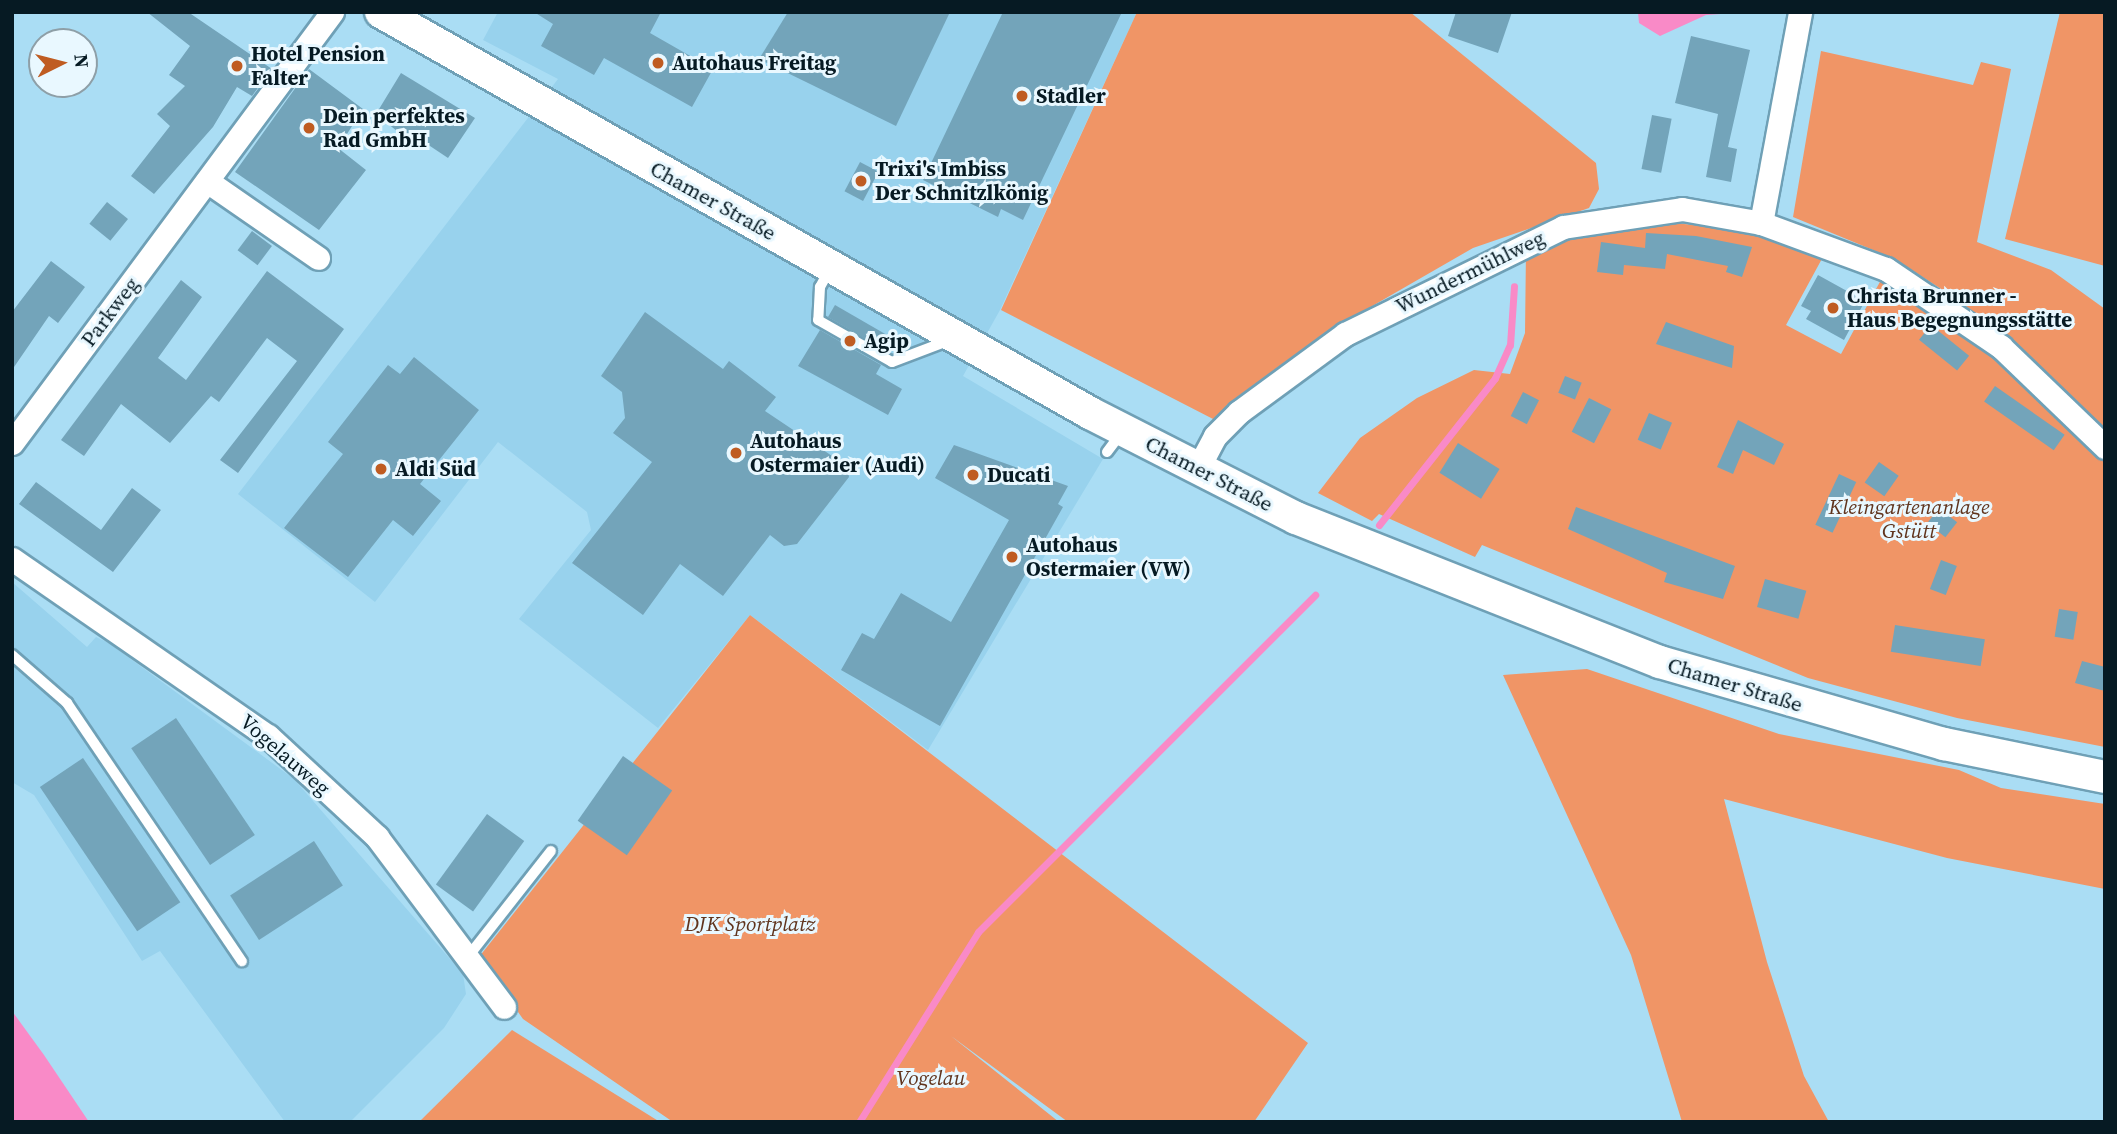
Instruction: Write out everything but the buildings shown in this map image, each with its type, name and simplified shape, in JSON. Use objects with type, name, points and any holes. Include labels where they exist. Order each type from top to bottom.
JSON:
[{"type":"main road","name":"Chamer Straße","points":[[383,13],[956,337],[1115,441],[1197,470],[1296,518],[1660,662],[1944,744],[2105,777]]},
{"type":"street","name":"Parkweg","points":[[12,443],[332,12]]},
{"type":"street","points":[[1761,223],[1800,12]]},
{"type":"street","points":[[207,181],[318,258]]},
{"type":"street","name":"Wundermühlweg","points":[[1197,470],[1215,436],[1238,412],[1345,334],[1513,247],[1615,216],[1682,209],[1761,223],[1886,269],[1957,312],[2105,447]]},
{"type":"street","name":"Vogelauweg","points":[[12,559],[268,736],[377,837],[504,1007]]},
{"type":"street","points":[[1944,744],[1991,765],[2105,787]]},
{"type":"lane","points":[[832,267],[820,287],[818,320],[892,362],[956,337]]},
{"type":"lane","points":[[12,655],[67,702],[242,961]]},
{"type":"lane","points":[[467,958],[551,851]]},
{"type":"shaded area","points":[[498,12],[1137,12],[1000,310],[963,376],[1103,459],[928,750],[750,615],[658,728],[519,619],[591,530],[587,512],[498,442],[375,602],[238,494],[558,79],[483,40]]},
{"type":"shaded area","points":[[1638,12],[1750,12],[1706,15],[1660,36],[1639,23]]},
{"type":"shaded area","points":[[12,582],[87,647],[96,637],[109,643],[294,779],[463,974],[466,994],[444,1028],[350,1122],[285,1122],[160,951],[142,961],[34,795],[12,782]]},
{"type":"shaded area","points":[[12,1011],[44,1055],[89,1122],[12,1122]]},
{"type":"green space","points":[[1137,12],[1410,12],[1596,163],[1599,189],[1589,208],[1473,248],[1341,324],[1215,420],[1001,310]]},
{"type":"green space","points":[[2060,12],[2105,12],[2105,266],[2005,239]]},
{"type":"green space","points":[[1821,51],[1973,85],[1981,62],[2011,69],[1977,242],[2051,270],[2105,309],[2105,431],[2023,350],[1958,300],[1895,259],[1793,217]]},
{"type":"green space","name":"Kleingartenanlage Gstütt","points":[[1636,219],[1751,231],[1824,255],[1786,325],[1841,354],[1882,278],[1996,357],[2105,461],[2105,747],[1957,718],[1808,678],[1482,545],[1475,557],[1379,514],[1372,521],[1318,493],[1360,438],[1417,398],[1474,370],[1510,374],[1525,333],[1526,250]]},
{"type":"green space","name":"DJK Sportplatz","points":[[750,615],[1308,1043],[1254,1122],[1068,1122],[951,1036],[1059,1122],[673,1122],[523,1019],[479,957]]},
{"type":"green space","points":[[1587,669],[1779,734],[1959,770],[2001,788],[2105,804],[2105,889],[1947,858],[1724,799],[1767,962],[1804,1076],[1829,1122],[1682,1122],[1631,955],[1503,675]]},
{"type":"green space","points":[[512,1030],[660,1122],[419,1122]]},
{"type":"waterway","points":[[1379,525],[1495,378],[1510,345],[1514,286]]},
{"type":"waterway","points":[[859,1122],[978,932],[1315,595]]},
{"type":"place","name":"Autohaus Freitag","points":[[658,63]]},
{"type":"place","name":"Hotel Pension Falter","points":[[237,66]]},
{"type":"place","name":"Stadler","points":[[1022,96]]},
{"type":"place","name":"Dein perfektes Rad GmbH","points":[[309,128]]},
{"type":"place","name":"Trixi's Imbiss Der Schnitzlkönig","points":[[861,181]]},
{"type":"place","name":"Christa Brunner - Haus Begegnungsstätte","points":[[1833,308]]},
{"type":"place","name":"Agip","points":[[850,341]]},
{"type":"place","name":"Autohaus Ostermaier (Audi)","points":[[736,453]]},
{"type":"place","name":"Aldi Süd","points":[[381,469]]},
{"type":"place","name":"Ducati","points":[[973,475]]},
{"type":"place","name":"Autohaus Ostermaier (VW)","points":[[1012,557]]},
{"type":"park label","name":"Vogelau","points":[[931,1078]]}]
